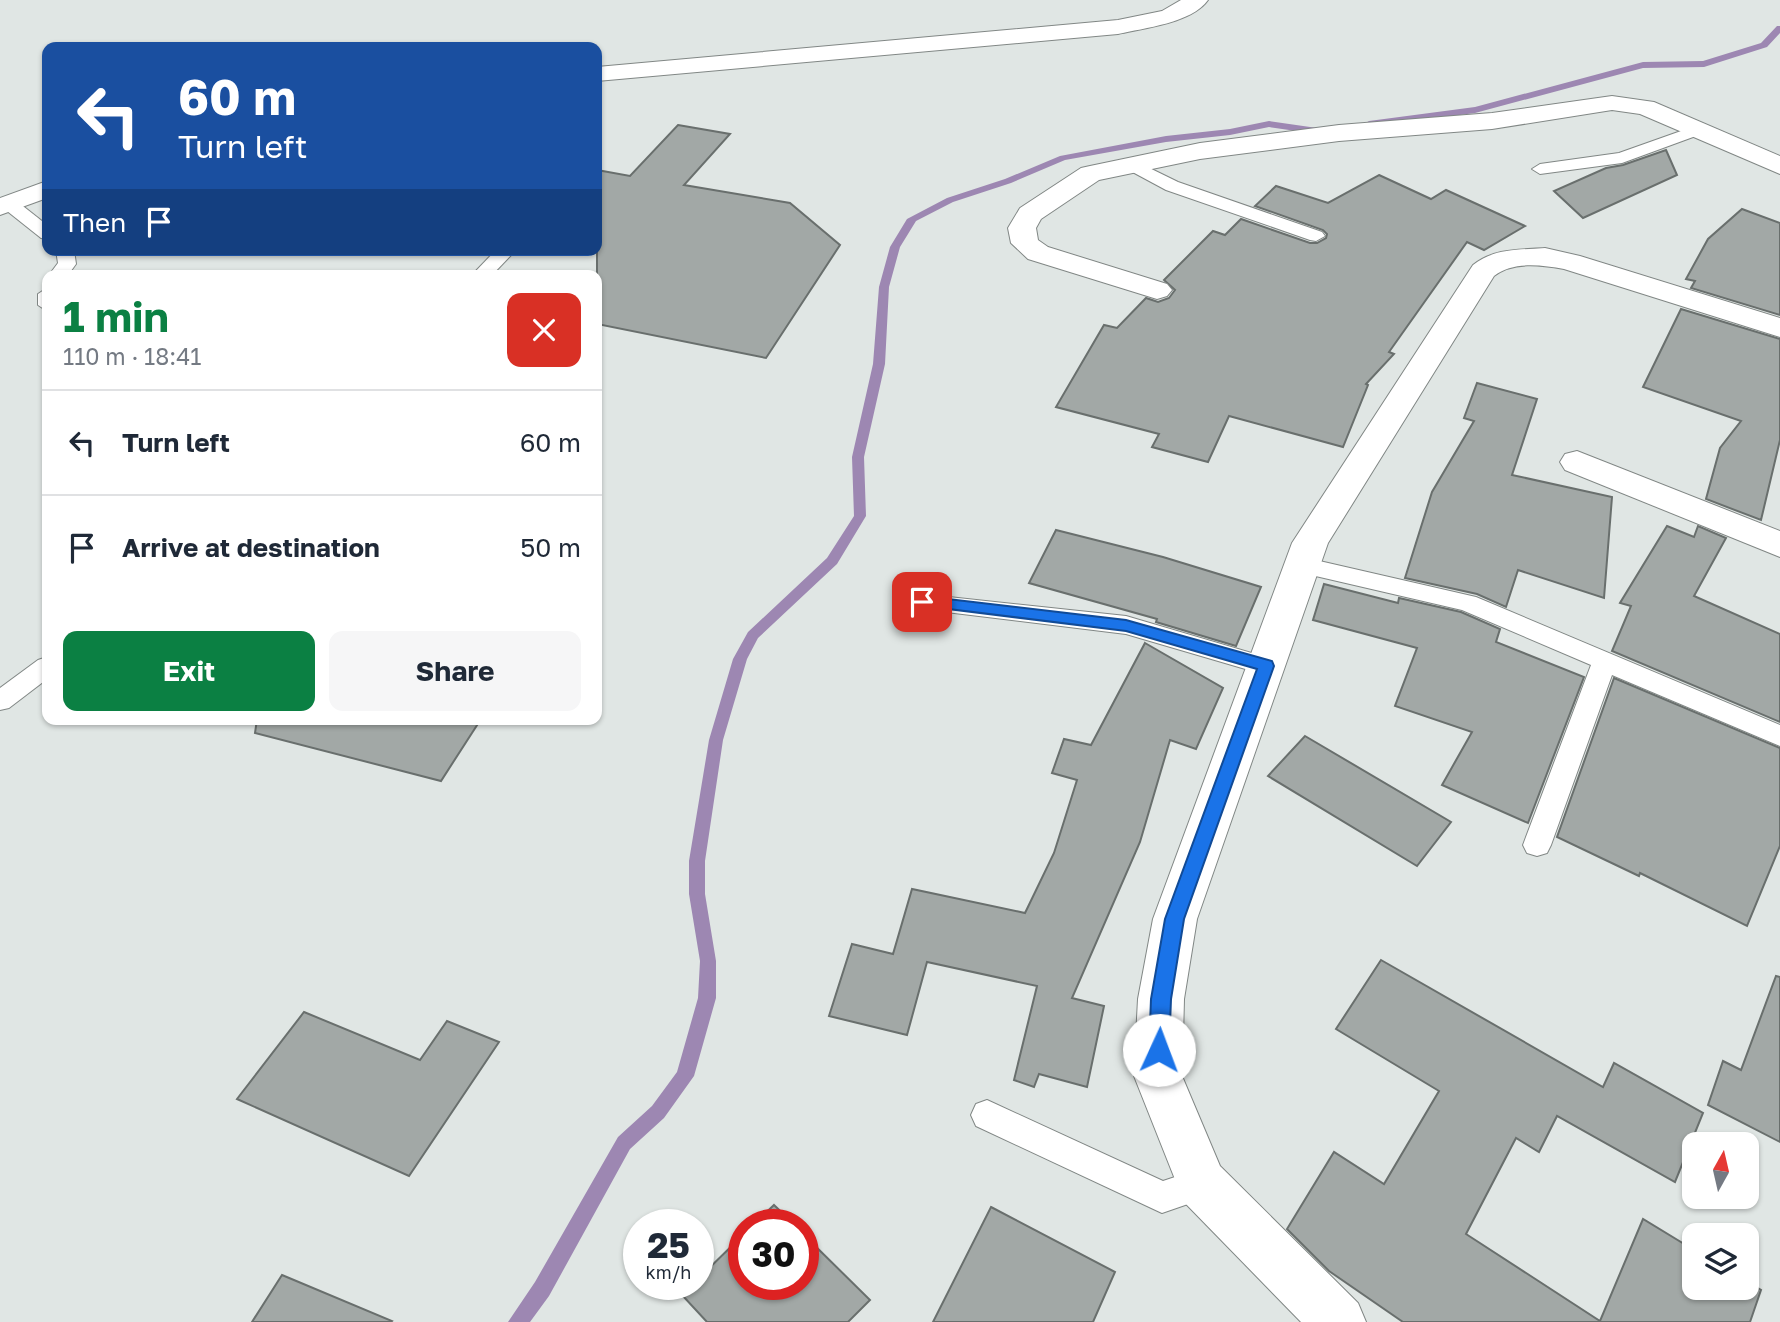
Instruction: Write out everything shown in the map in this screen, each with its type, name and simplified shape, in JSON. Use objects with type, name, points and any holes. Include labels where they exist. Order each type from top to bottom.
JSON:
[{"type":"street","points":[[602,74],[1118,27],[1169,16],[1197,0]]},
{"type":"street","points":[[1157,290],[1038,253],[1025,243],[1022,228],[1030,214],[1090,174],[1213,149],[1339,133],[1492,121],[1612,103],[1645,107],[1780,166]]},
{"type":"street","points":[[4,205],[42,191]]},
{"type":"street","points":[[1339,1322],[1202,1184],[1158,1076],[1161,999],[1175,919],[1310,543],[1483,271],[1493,263],[1525,256],[1570,262],[1780,328]]},
{"type":"street","points":[[1577,463],[1780,545]]},
{"type":"lane","points":[[1540,169],[1622,158],[1698,130]]},
{"type":"lane","points":[[1133,165],[1172,186],[1316,236]]},
{"type":"lane","points":[[4,205],[42,231]]},
{"type":"lane","points":[[486,270],[501,256]]},
{"type":"lane","points":[[1302,565],[1468,603],[1780,736]]},
{"type":"lane","points":[[922,602],[1126,625],[1266,666]]},
{"type":"lane","points":[[1536,845],[1605,660]]},
{"type":"lane","points":[[0,701],[42,670]]},
{"type":"lane","points":[[987,1115],[1163,1197],[1202,1184]]},
{"type":"building","points":[[678,125],[730,134],[684,185],[790,203],[840,245],[766,358],[602,325],[602,270],[597,270],[597,256],[602,256],[602,171],[630,176]]},
{"type":"building","points":[[1666,150],[1677,175],[1583,218],[1554,191],[1606,168]]},
{"type":"building","points":[[1379,175],[1431,199],[1446,190],[1525,226],[1484,250],[1467,242],[1389,352],[1394,354],[1366,384],[1368,385],[1343,447],[1229,416],[1208,462],[1152,447],[1159,434],[1056,407],[1104,325],[1117,328],[1146,298],[1158,302],[1169,298],[1175,290],[1164,280],[1213,231],[1225,235],[1241,219],[1310,243],[1317,243],[1326,238],[1327,234],[1323,230],[1255,206],[1276,186],[1328,203]]},
{"type":"building","points":[[1742,209],[1780,223],[1780,315],[1691,288],[1695,281],[1686,279],[1708,239]]},
{"type":"building","points":[[1681,309],[1780,339],[1780,440],[1761,520],[1706,499],[1720,448],[1741,421],[1643,387]]},
{"type":"building","points":[[1477,383],[1537,399],[1512,475],[1612,497],[1604,598],[1518,570],[1506,607],[1477,594],[1405,578],[1432,492],[1474,421],[1464,418]]},
{"type":"building","points":[[1667,526],[1694,537],[1698,526],[1726,538],[1694,596],[1780,634],[1780,722],[1612,651],[1631,606],[1620,603]]},
{"type":"building","points":[[1056,530],[1163,557],[1261,587],[1236,646],[1156,622],[1157,619],[1029,583]]},
{"type":"building","points":[[1324,584],[1398,603],[1399,598],[1461,612],[1500,629],[1496,642],[1584,677],[1528,823],[1442,785],[1472,732],[1395,706],[1417,648],[1313,620]]},
{"type":"building","points":[[1145,643],[1223,688],[1196,749],[1170,740],[1140,842],[1072,998],[1104,1006],[1087,1087],[1039,1074],[1034,1087],[1014,1080],[1037,986],[927,962],[907,1035],[829,1016],[852,944],[893,954],[912,889],[1025,913],[1054,853],[1077,780],[1052,773],[1064,739],[1091,745]]},
{"type":"building","points":[[1614,678],[1780,748],[1780,846],[1747,926],[1640,873],[1639,876],[1557,837]]},
{"type":"building","points":[[256,725],[477,725],[441,781],[255,733]]},
{"type":"building","points":[[1305,736],[1451,822],[1417,866],[1268,776]]},
{"type":"building","points":[[1381,960],[1603,1087],[1614,1063],[1703,1113],[1695,1132],[1682,1132],[1682,1165],[1675,1182],[1557,1116],[1539,1152],[1516,1138],[1466,1234],[1600,1321],[1643,1219],[1682,1243],[1682,1300],[1758,1300],[1750,1322],[1403,1322],[1329,1271],[1287,1229],[1334,1152],[1384,1184],[1439,1091],[1336,1029]]},
{"type":"building","points":[[1776,976],[1780,977],[1780,1142],[1708,1105],[1723,1061],[1741,1070]]},
{"type":"building","points":[[304,1012],[420,1060],[447,1021],[499,1042],[409,1176],[237,1099]]},
{"type":"building","points":[[991,1207],[1115,1272],[1093,1322],[933,1322]]},
{"type":"building","points":[[728,1250],[728,1300],[819,1300],[819,1250],[870,1300],[848,1322],[707,1322],[687,1300],[714,1300],[714,1263]]},
{"type":"building","points":[[282,1275],[392,1321],[252,1322]]},
{"type":"waterway","points":[[1369,124],[1475,110],[1643,65],[1704,64],[1764,45],[1780,28]]},
{"type":"waterway","points":[[518,1322],[542,1289],[624,1143],[658,1112],[685,1076],[707,998],[708,961],[697,894],[697,861],[716,740],[740,659],[753,635],[832,561],[860,516],[858,457],[879,364],[884,287],[895,247],[912,219],[950,200],[1008,181],[1063,158],[1269,124],[1317,131]]},
{"type":"route","points":[[922,602],[1126,625],[1266,666],[1175,919],[1161,999],[1159,1050]]}]
